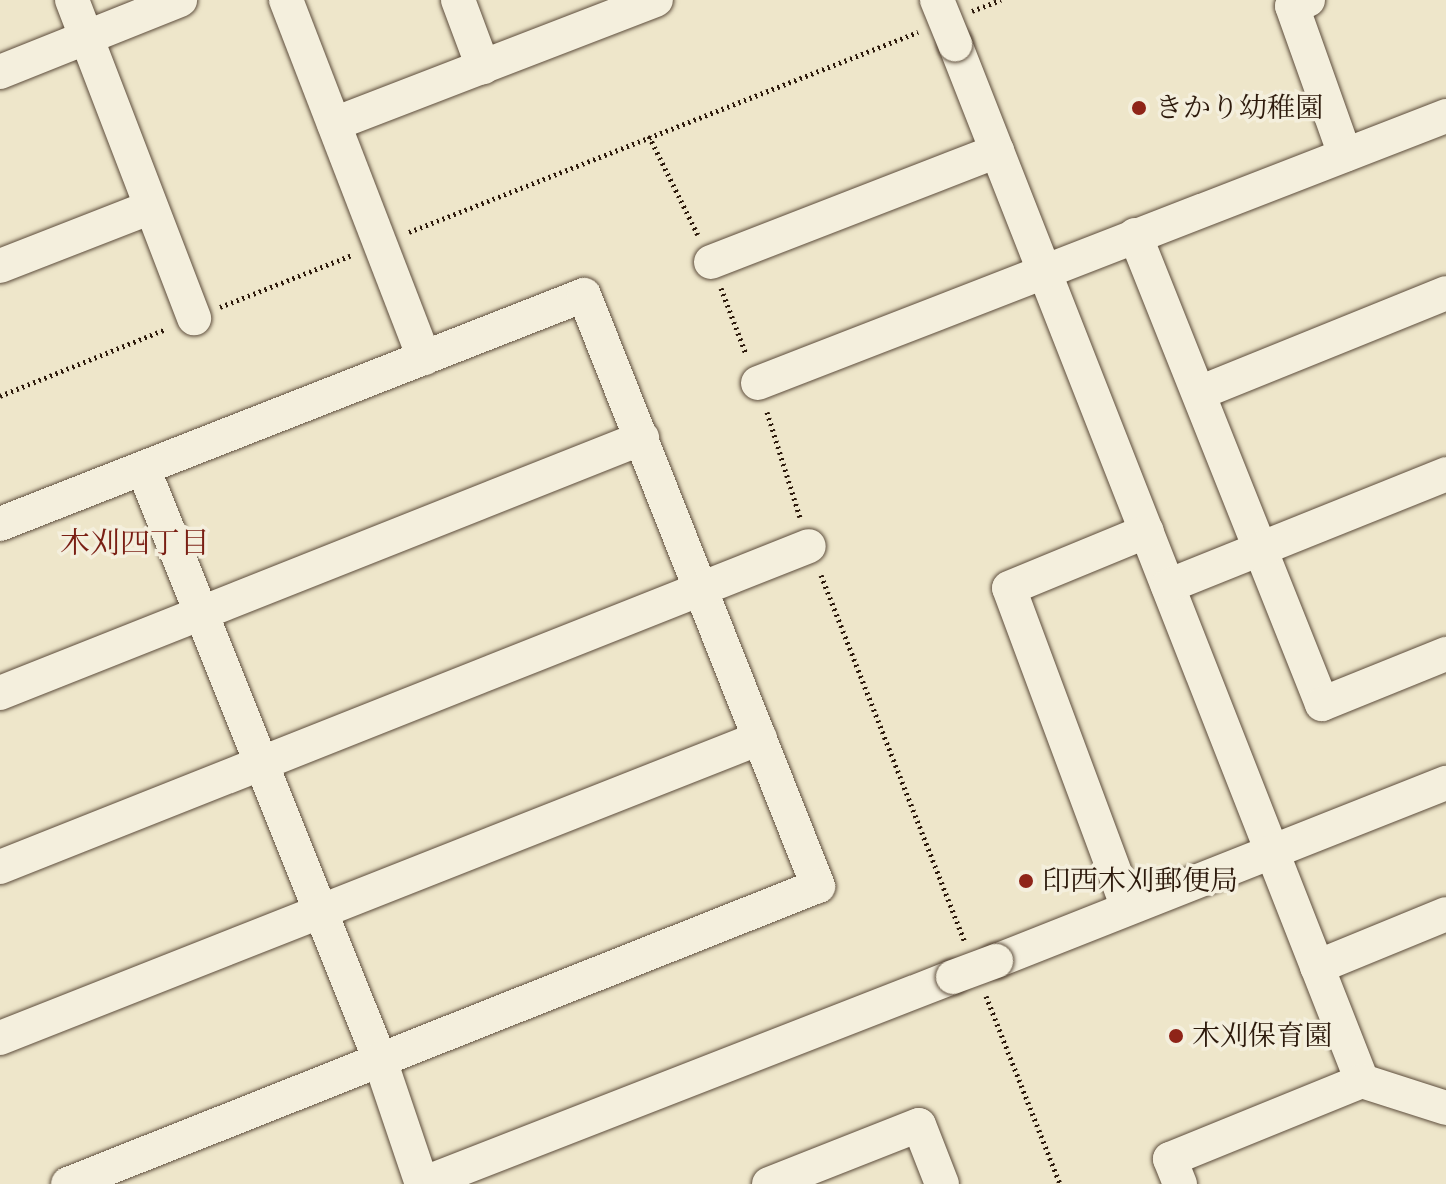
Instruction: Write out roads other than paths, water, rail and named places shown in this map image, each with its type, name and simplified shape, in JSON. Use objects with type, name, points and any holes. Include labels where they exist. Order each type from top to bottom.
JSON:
[{"type":"street","points":[[72,0],[194,318]]},
{"type":"street","points":[[0,72],[180,0]]},
{"type":"street","points":[[286,0],[424,358]]},
{"type":"street","points":[[458,0],[483,67]]},
{"type":"street","points":[[1308,0],[1292,6],[1345,155]]},
{"type":"street","points":[[334,124],[644,2]]},
{"type":"street","points":[[944,22],[1362,1081]]},
{"type":"street","points":[[758,383],[1044,269],[1446,116]]},
{"type":"street","points":[[711,262],[997,151]]},
{"type":"street","points":[[0,266],[151,207]]},
{"type":"street","points":[[1135,235],[1322,704],[1446,654]]},
{"type":"street","points":[[1199,393],[1446,293]]},
{"type":"street","points":[[0,524],[584,295],[818,886],[68,1184]]},
{"type":"street","points":[[0,693],[642,438]]},
{"type":"street","points":[[143,468],[380,1060],[422,1184],[1446,783]]},
{"type":"street","points":[[1168,586],[1446,474]]},
{"type":"street","points":[[1128,908],[1009,588],[1147,531]]},
{"type":"street","points":[[0,867],[809,546]]},
{"type":"street","points":[[0,1038],[760,738]]},
{"type":"street","points":[[1317,967],[1446,914]]},
{"type":"street","points":[[1180,1184],[1170,1159],[1362,1081],[1446,1108]]},
{"type":"street","points":[[769,1184],[919,1125],[942,1184]]},
{"type":"place","name":"きかり幼稚園","points":[[1139,108]]},
{"type":"place","name":"印西木刈郵便局","points":[[1026,881]]},
{"type":"place","name":"木刈保育園","points":[[1176,1036]]},
{"type":"district","name":"木刈四丁目","points":[[135,543]]}]
